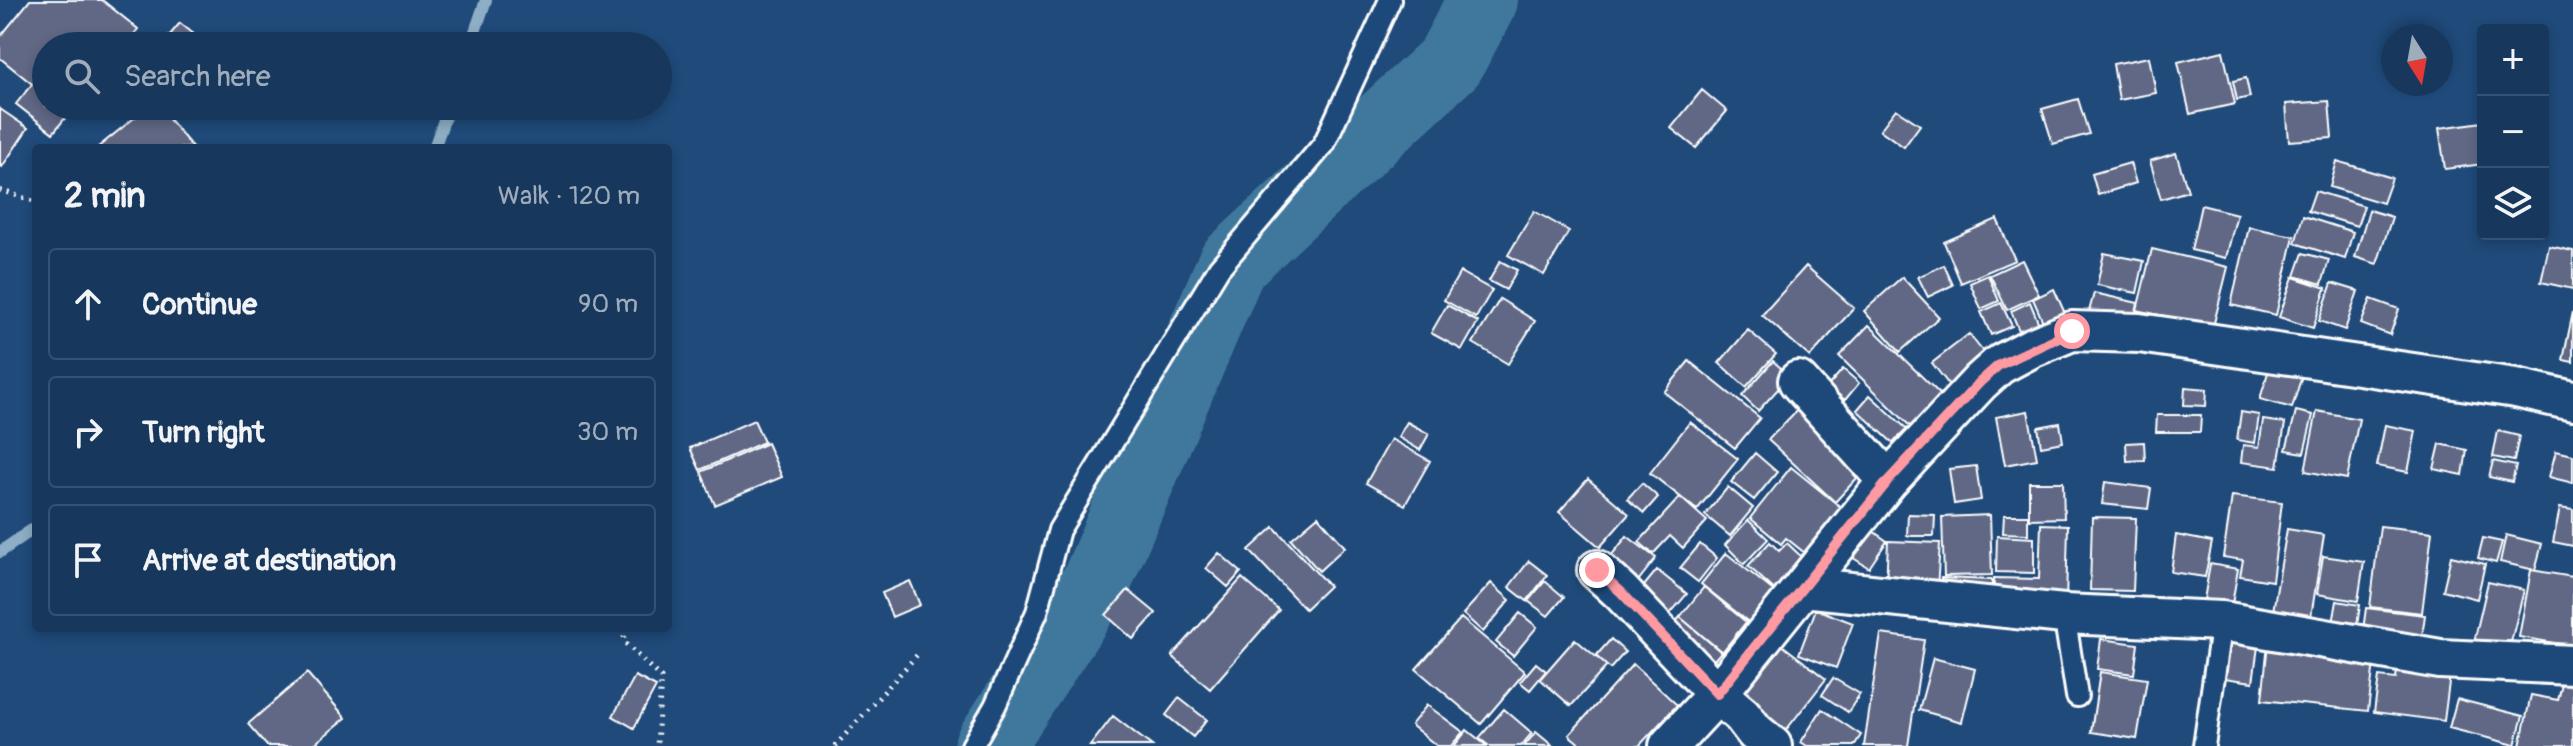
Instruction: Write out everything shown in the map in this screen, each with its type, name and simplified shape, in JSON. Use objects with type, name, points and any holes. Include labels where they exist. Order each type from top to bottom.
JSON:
[{"type":"street","points":[[1669,746],[1717,694],[1888,481],[1999,365],[2072,331],[2169,337],[2501,386],[2573,401]]},
{"type":"street","points":[[1798,381],[1888,481]]},
{"type":"street","points":[[1597,570],[1772,746]]},
{"type":"street","points":[[1803,587],[2064,614],[2222,621],[2440,659],[2573,665]]},
{"type":"lane","points":[[972,746],[995,706],[1037,612],[1059,530],[1219,268],[1324,144],[1390,0]]},
{"type":"lane","points":[[2064,614],[2077,696]]},
{"type":"lane","points":[[2204,746],[2222,621]]},
{"type":"path","points":[[0,190],[32,201]]},
{"type":"path","points":[[624,632],[625,643],[661,678],[657,746]]},
{"type":"path","points":[[835,746],[917,655]]},
{"type":"building","points":[[30,0],[102,0],[138,29],[136,32],[32,32],[32,84],[0,58],[0,37]]},
{"type":"building","points":[[180,23],[191,32],[172,32]]},
{"type":"building","points":[[2223,51],[2235,104],[2190,114],[2178,62]]},
{"type":"building","points":[[2149,57],[2156,93],[2119,100],[2113,64]]},
{"type":"building","points":[[2246,78],[2250,97],[2237,100],[2233,81]]},
{"type":"building","points":[[32,84],[32,117],[16,104]]},
{"type":"building","points":[[1702,90],[1727,111],[1696,148],[1671,128]]},
{"type":"building","points":[[2078,99],[2089,134],[2053,144],[2042,109]]},
{"type":"building","points":[[2329,101],[2332,138],[2289,141],[2286,104]]},
{"type":"building","points":[[0,109],[28,128],[2,167],[0,166]]},
{"type":"building","points":[[1896,109],[1920,125],[1904,147],[1880,130]]},
{"type":"building","points":[[36,120],[64,120],[53,133]]},
{"type":"building","points":[[132,120],[170,120],[190,144],[102,144]]},
{"type":"building","points":[[2477,123],[2477,165],[2445,169],[2439,128]]},
{"type":"building","points":[[2176,153],[2188,191],[2161,199],[2150,161]]},
{"type":"building","points":[[2337,161],[2392,178],[2383,203],[2330,187]]},
{"type":"building","points":[[2130,163],[2136,183],[2098,195],[2092,174]]},
{"type":"building","points":[[2315,191],[2364,206],[2357,226],[2308,211]]},
{"type":"building","points":[[2201,205],[2237,214],[2226,258],[2191,250]]},
{"type":"building","points":[[2369,210],[2392,217],[2377,264],[2355,257]]},
{"type":"building","points":[[1534,211],[1569,231],[1544,275],[1508,255]]},
{"type":"building","points":[[2303,216],[2353,232],[2345,259],[2295,243]]},
{"type":"building","points":[[1997,219],[2015,260],[1961,283],[1944,242]]},
{"type":"building","points":[[2249,227],[2294,236],[2276,315],[2231,305]]},
{"type":"building","points":[[2549,246],[2573,251],[2573,289],[2541,282]]},
{"type":"building","points":[[2152,249],[2228,267],[2213,327],[2137,310]]},
{"type":"building","points":[[2104,253],[2144,261],[2137,293],[2097,285]]},
{"type":"building","points":[[2303,253],[2329,260],[2322,284],[2295,276]]},
{"type":"building","points":[[2022,260],[2039,295],[2007,310],[1990,275]]},
{"type":"building","points":[[1500,261],[1517,270],[1506,290],[1489,281]]},
{"type":"building","points":[[1944,265],[1953,285],[1928,297],[1918,277]]},
{"type":"building","points":[[1806,266],[1854,308],[1810,357],[1762,315]]},
{"type":"building","points":[[1460,272],[1492,290],[1476,318],[1444,300]]},
{"type":"building","points":[[1988,275],[1999,301],[1981,309],[1970,283]]},
{"type":"building","points":[[1902,277],[1939,317],[1900,352],[1864,311]]},
{"type":"building","points":[[2293,277],[2326,288],[2313,328],[2279,317]]},
{"type":"building","points":[[2332,283],[2358,291],[2345,330],[2319,321]]},
{"type":"building","points":[[2054,289],[2072,329],[2050,338],[2033,299]]},
{"type":"building","points":[[2094,293],[2138,303],[2132,329],[2087,319]]},
{"type":"building","points":[[1500,299],[1535,321],[1508,364],[1473,343]]},
{"type":"building","points":[[2371,299],[2399,309],[2390,335],[2361,324]]},
{"type":"building","points":[[2030,302],[2041,329],[2022,338],[2011,311]]},
{"type":"building","points":[[2001,303],[2012,326],[1991,335],[1981,312]]},
{"type":"building","points":[[1447,305],[1478,322],[1462,350],[1431,333]]},
{"type":"building","points":[[2573,312],[2573,362],[2563,360]]},
{"type":"building","points":[[1869,325],[1948,402],[1917,433],[1839,356]]},
{"type":"building","points":[[1748,330],[1776,354],[1746,387],[1719,363]]},
{"type":"building","points":[[1969,334],[1994,366],[1957,395],[1932,363]]},
{"type":"building","points":[[2272,359],[2304,369],[2292,408],[2260,399]]},
{"type":"building","points":[[1689,361],[1760,418],[1735,448],[1664,392]]},
{"type":"building","points":[[1773,361],[1790,376],[1758,411],[1742,396]]},
{"type":"building","points":[[1843,369],[1859,383],[1845,400],[1828,386]]},
{"type":"building","points":[[2185,387],[2207,389],[2206,406],[2184,405]]},
{"type":"building","points":[[1870,395],[1907,429],[1893,443],[1857,410]]},
{"type":"building","points":[[1804,403],[1870,464],[1835,502],[1768,440]]},
{"type":"building","points":[[2028,411],[2037,459],[2005,465],[1996,417]]},
{"type":"building","points":[[2296,411],[2313,415],[2304,453],[2286,450]]},
{"type":"building","points":[[2317,411],[2359,419],[2347,479],[2305,471]]},
{"type":"building","points":[[2241,412],[2259,415],[2255,443],[2237,440]]},
{"type":"building","points":[[2157,415],[2201,415],[2200,432],[2156,432]]},
{"type":"building","points":[[754,420],[764,442],[700,470],[690,448]]},
{"type":"building","points":[[2263,420],[2285,423],[2278,467],[2241,462],[2243,445],[2259,447]]},
{"type":"building","points":[[1407,422],[1429,434],[1420,450],[1398,437]]},
{"type":"building","points":[[1690,422],[1738,459],[1697,510],[1650,473]]},
{"type":"building","points":[[2060,423],[2063,442],[2041,446],[2038,427]]},
{"type":"building","points":[[2385,425],[2416,431],[2408,472],[2377,466]]},
{"type":"building","points":[[2498,431],[2519,436],[2514,461],[2493,457]]},
{"type":"building","points":[[1391,439],[1430,461],[1405,505],[1366,483]]},
{"type":"building","points":[[2144,442],[2145,460],[2127,461],[2126,443]]},
{"type":"building","points":[[767,443],[782,477],[715,505],[701,472]]},
{"type":"building","points":[[2440,444],[2467,450],[2463,475],[2434,469]]},
{"type":"building","points":[[2556,451],[2573,455],[2573,483],[2549,477]]},
{"type":"building","points":[[1755,453],[1777,472],[1754,500],[1731,482]]},
{"type":"building","points":[[2493,461],[2516,466],[2512,482],[2489,477]]},
{"type":"building","points":[[1976,466],[1981,500],[1954,504],[1949,469]]},
{"type":"building","points":[[1791,467],[1848,513],[1811,558],[1786,538],[1781,544],[1750,518]]},
{"type":"building","points":[[1588,479],[1629,514],[1600,547],[1559,512]]},
{"type":"building","points":[[2029,482],[2063,482],[2064,518],[2029,519]]},
{"type":"building","points":[[2105,482],[2151,488],[2148,509],[2102,504]]},
{"type":"building","points":[[1642,483],[1658,497],[1644,513],[1627,499]]},
{"type":"building","points":[[1728,487],[1753,508],[1730,536],[1705,515]]},
{"type":"building","points":[[2232,496],[2282,502],[2272,581],[2240,576],[2243,560],[2223,557]]},
{"type":"building","points":[[1680,497],[1707,521],[1683,548],[1670,536],[1653,554],[1639,542]]},
{"type":"building","points":[[2560,508],[2573,510],[2573,546],[2553,542]]},
{"type":"building","points":[[1908,514],[1935,515],[1934,536],[1907,536]]},
{"type":"building","points":[[1990,515],[1992,575],[1944,576],[1942,517]]},
{"type":"building","points":[[2004,515],[2028,515],[2028,534],[2003,533]]},
{"type":"building","points":[[1318,516],[1345,547],[1319,571],[1291,539]]},
{"type":"building","points":[[2092,517],[2136,518],[2133,591],[2090,590]]},
{"type":"building","points":[[1748,520],[1768,539],[1744,564],[1725,545]]},
{"type":"building","points":[[2041,524],[2068,525],[2066,603],[1993,600],[1994,578],[2039,579]]},
{"type":"building","points":[[2380,526],[2432,532],[2422,613],[2370,607]]},
{"type":"building","points":[[1274,527],[1329,586],[1305,609],[1249,550]]},
{"type":"building","points":[[1867,527],[1887,541],[1869,568],[1847,554]]},
{"type":"building","points":[[2287,529],[2324,535],[2310,623],[2272,617]]},
{"type":"building","points":[[2176,535],[2212,542],[2205,577],[2171,572]]},
{"type":"building","points":[[2506,535],[2542,544],[2535,570],[2500,562]]},
{"type":"building","points":[[1627,536],[1656,558],[1631,590],[1602,567]]},
{"type":"building","points":[[1997,536],[2034,538],[2034,573],[1996,572]]},
{"type":"building","points":[[2483,538],[2502,542],[2496,563],[2478,558]]},
{"type":"building","points":[[1888,541],[1940,543],[1937,589],[1886,587]]},
{"type":"building","points":[[1770,542],[1779,551],[1787,543],[1808,563],[1779,594],[1748,566]]},
{"type":"building","points":[[1700,544],[1717,558],[1698,582],[1680,568]]},
{"type":"building","points":[[1219,553],[1241,572],[1228,587],[1206,568]]},
{"type":"building","points":[[1726,553],[1776,593],[1751,624],[1701,584]]},
{"type":"building","points":[[2323,556],[2364,562],[2358,601],[2317,594]]},
{"type":"building","points":[[2451,556],[2485,564],[2477,599],[2443,590]]},
{"type":"building","points":[[1529,561],[1547,575],[1527,601],[1509,587]]},
{"type":"building","points":[[2210,564],[2238,569],[2230,616],[2202,612]]},
{"type":"building","points":[[1657,570],[1687,594],[1664,621],[1634,598]]},
{"type":"building","points":[[2531,570],[2573,577],[2573,646],[2519,637]]},
{"type":"building","points":[[1242,578],[1279,610],[1210,689],[1172,656]]},
{"type":"building","points":[[1941,578],[1992,580],[1991,597],[1940,594]]},
{"type":"building","points":[[910,581],[920,605],[892,617],[882,593]]},
{"type":"building","points":[[1545,581],[1564,597],[1548,616],[1528,601]]},
{"type":"building","points":[[2488,582],[2524,590],[2509,650],[2474,642]]},
{"type":"building","points":[[1491,583],[1510,600],[1483,632],[1463,614]]},
{"type":"building","points":[[1704,587],[1746,622],[1722,652],[1680,617]]},
{"type":"building","points":[[1128,590],[1156,613],[1133,639],[1106,615]]},
{"type":"building","points":[[2337,601],[2360,605],[2357,626],[2333,623]]},
{"type":"building","points":[[2366,608],[2425,615],[2422,637],[2363,630]]},
{"type":"building","points":[[1816,609],[1853,623],[1836,668],[1799,654]]},
{"type":"building","points":[[1520,613],[1537,627],[1513,656],[1496,642]]},
{"type":"building","points":[[1680,617],[1721,652],[1707,668],[1666,633]]},
{"type":"building","points":[[1461,618],[1525,672],[1481,724],[1416,669]]},
{"type":"building","points":[[1881,634],[1924,640],[1908,746],[1864,746]]},
{"type":"building","points":[[2230,635],[2259,639],[2253,682],[2224,678]]},
{"type":"building","points":[[1773,638],[1826,679],[1779,739],[1726,697]]},
{"type":"building","points":[[1575,639],[1607,666],[1571,706],[1540,679]]},
{"type":"building","points":[[1611,639],[1625,652],[1610,669],[1596,656]]},
{"type":"building","points":[[2101,639],[2138,644],[2134,674],[2097,669]]},
{"type":"building","points":[[2268,643],[2375,654],[2368,711],[2262,700]]},
{"type":"building","points":[[1933,658],[1975,669],[1962,722],[1919,710]]},
{"type":"building","points":[[2398,661],[2451,667],[2444,721],[2374,712],[2379,677],[2396,679]]},
{"type":"building","points":[[1536,663],[1546,671],[1530,690],[1520,682]]},
{"type":"building","points":[[1633,664],[1677,705],[1639,746],[1582,746],[1569,735]]},
{"type":"building","points":[[2100,672],[2147,679],[2137,739],[2091,732]]},
{"type":"building","points":[[307,673],[346,718],[312,746],[267,746],[248,724]]},
{"type":"building","points":[[635,676],[656,687],[634,728],[613,716]]},
{"type":"building","points":[[2564,677],[2573,679],[2573,746],[2520,746],[2531,695],[2558,700]]},
{"type":"building","points":[[1833,678],[1860,694],[1848,712],[1822,695]]},
{"type":"building","points":[[1179,698],[1207,720],[1193,737],[1166,715]]},
{"type":"building","points":[[2457,699],[2523,716],[2515,745],[2449,728]]},
{"type":"building","points":[[1427,705],[1463,732],[1451,746],[1437,746],[1411,725]]},
{"type":"building","points":[[1504,709],[1532,733],[1521,746],[1489,746],[1479,738]]},
{"type":"building","points":[[1822,709],[1861,735],[1854,746],[1807,746],[1801,742]]},
{"type":"building","points":[[1113,716],[1152,746],[1090,746]]},
{"type":"building","points":[[1467,730],[1487,746],[1454,746]]},
{"type":"building","points":[[1536,732],[1553,746],[1524,746]]},
{"type":"waterway","points":[[475,32],[486,0]]},
{"type":"waterway","points":[[989,746],[1096,583],[1232,264],[1450,62],[1483,0]]},
{"type":"waterway","points":[[435,144],[444,120]]},
{"type":"waterway","points":[[0,552],[32,530]]},
{"type":"route","points":[[1597,570],[1717,694],[1888,481],[1980,382],[1999,365],[2072,331]]}]
